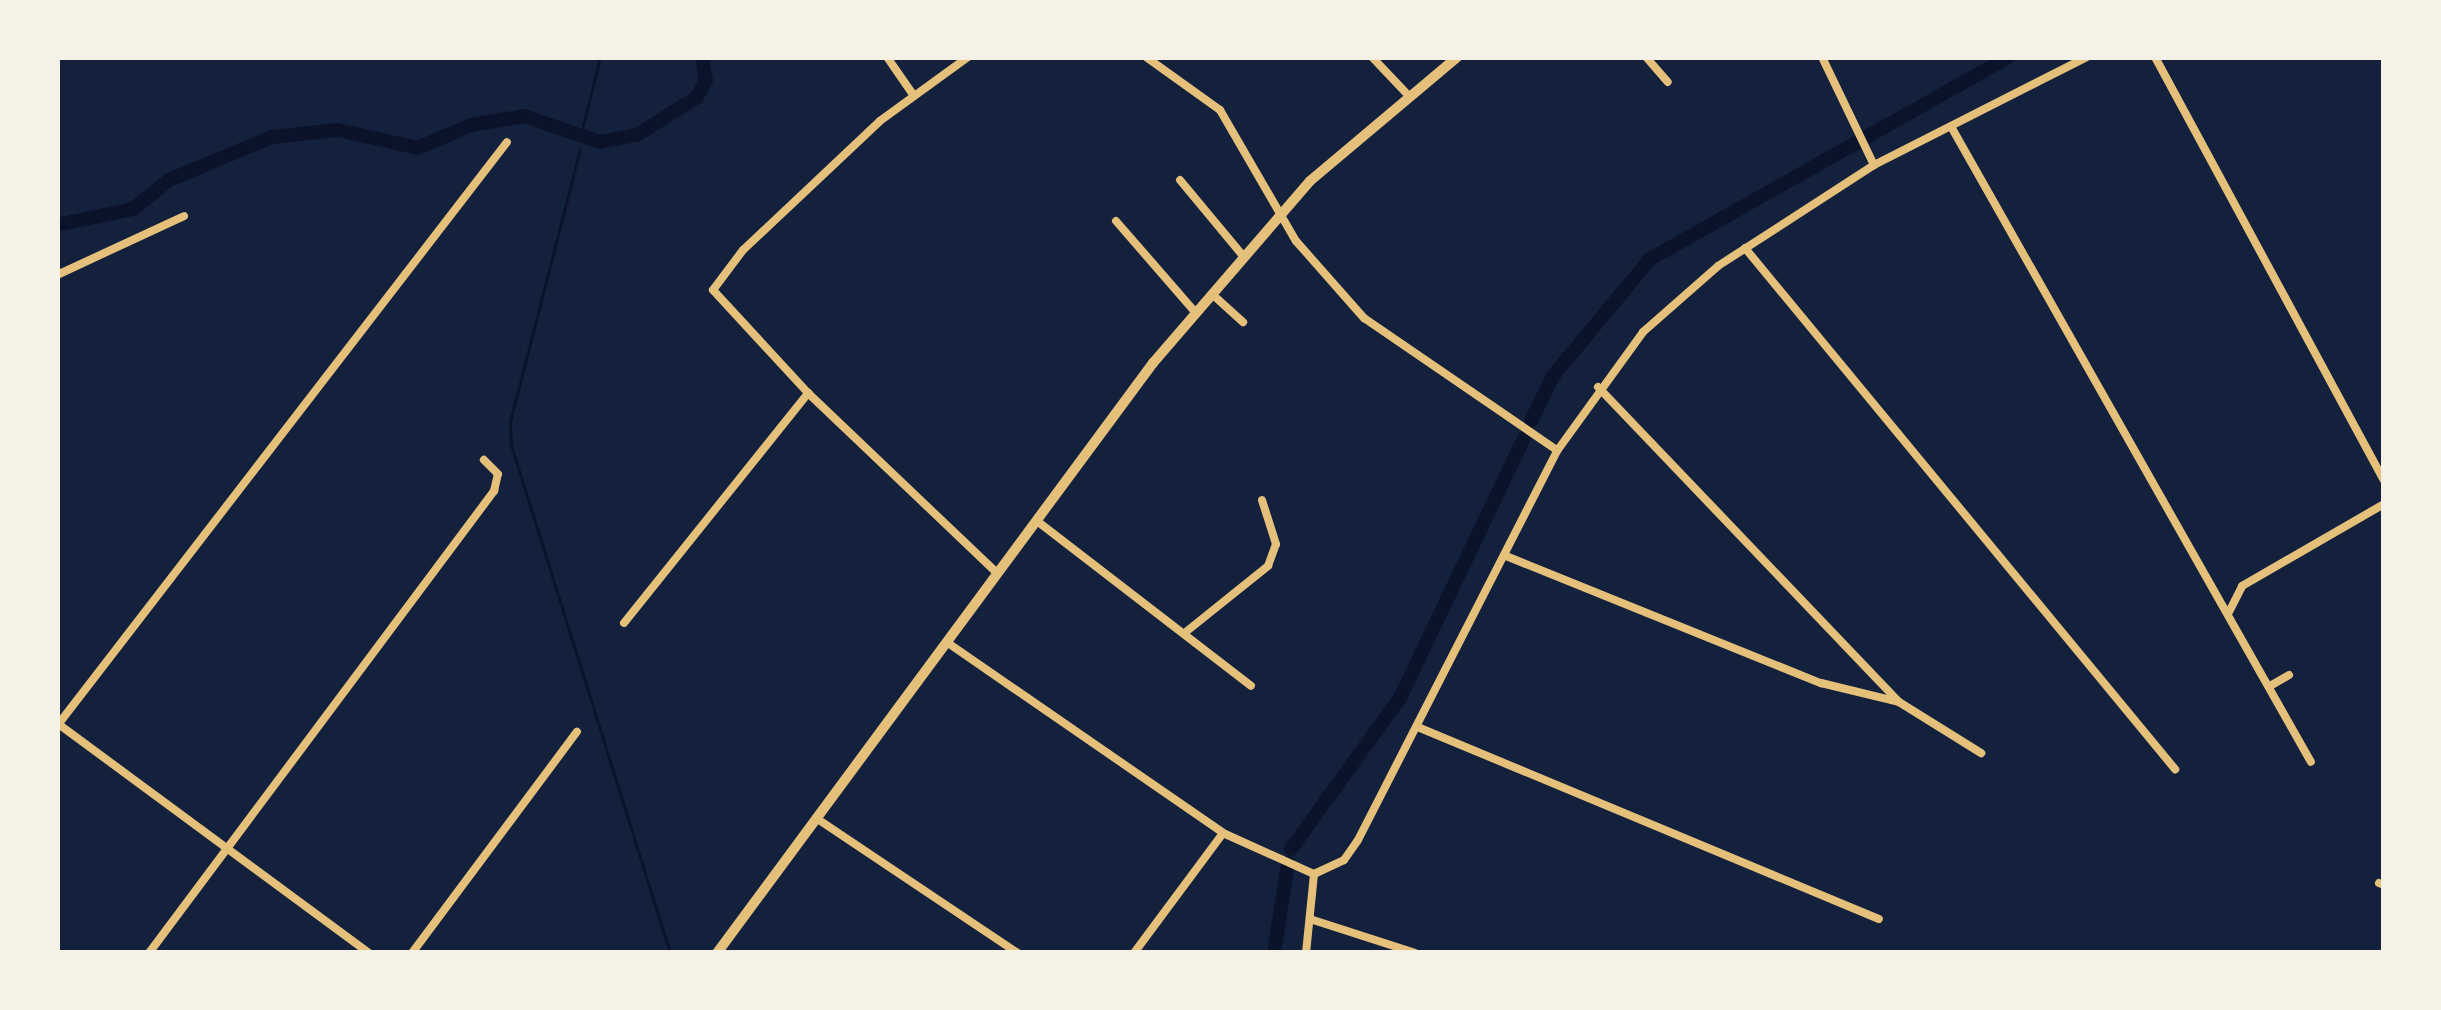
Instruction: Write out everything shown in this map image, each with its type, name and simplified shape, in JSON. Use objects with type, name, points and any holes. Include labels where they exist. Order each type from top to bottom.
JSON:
[{"type":"main road","points":[[717,953],[1036,521],[1243,256],[1280,214],[1408,94],[1456,57]]},
{"type":"street","points":[[887,57],[914,96]]},
{"type":"street","points":[[968,57],[914,96],[714,282],[717,295],[808,393],[997,574]]},
{"type":"street","points":[[1146,57],[1220,110],[1280,214],[1384,336],[1557,451]]},
{"type":"street","points":[[1372,57],[1408,94]]},
{"type":"street","points":[[1646,57],[1668,82]]},
{"type":"street","points":[[1822,57],[1874,165]]},
{"type":"street","points":[[1314,874],[1348,856],[1420,728],[1557,451],[1598,387],[1664,310],[1744,248],[1874,165],[1953,130],[2086,57]]},
{"type":"street","points":[[2155,57],[2384,480]]},
{"type":"street","points":[[1953,130],[2312,762]]},
{"type":"street","points":[[369,953],[58,724],[507,142]]},
{"type":"street","points":[[1180,180],[1243,256]]},
{"type":"street","points":[[57,274],[184,216]]},
{"type":"street","points":[[1116,220],[1196,313]]},
{"type":"street","points":[[1744,248],[2175,769]]},
{"type":"street","points":[[1212,294],[1243,322]]},
{"type":"street","points":[[1598,387],[1899,702],[1981,753]]},
{"type":"street","points":[[624,623],[808,393]]},
{"type":"street","points":[[149,953],[494,491],[497,474],[484,460]]},
{"type":"street","points":[[1187,631],[1268,566],[1276,544],[1262,500]]},
{"type":"street","points":[[2229,612],[2242,586],[2384,504]]},
{"type":"street","points":[[1036,521],[1187,631],[1251,686]]},
{"type":"street","points":[[1506,556],[1821,683],[1899,702]]},
{"type":"street","points":[[948,643],[1223,833],[1314,874]]},
{"type":"street","points":[[2270,686],[2289,675]]},
{"type":"street","points":[[1420,728],[1879,919]]},
{"type":"street","points":[[412,953],[577,732]]},
{"type":"street","points":[[816,818],[1018,953]]},
{"type":"street","points":[[1134,953],[1223,833]]},
{"type":"street","points":[[1306,953],[1314,874]]},
{"type":"street","points":[[1310,919],[1415,953]]},
{"type":"waterway","points":[[583,126],[600,57]]},
{"type":"waterway","points":[[57,225],[133,209],[169,180],[272,137],[338,130],[418,148],[471,125],[524,116],[600,142],[637,135],[697,97],[706,80],[702,57]]},
{"type":"waterway","points":[[1531,421],[1553,376],[1650,259],[2009,57]]},
{"type":"waterway","points":[[580,149],[510,421],[511,445],[670,953]]},
{"type":"waterway","points":[[1291,849],[1400,698],[1524,438]]},
{"type":"waterway","points":[[1274,953],[1288,863]]}]
